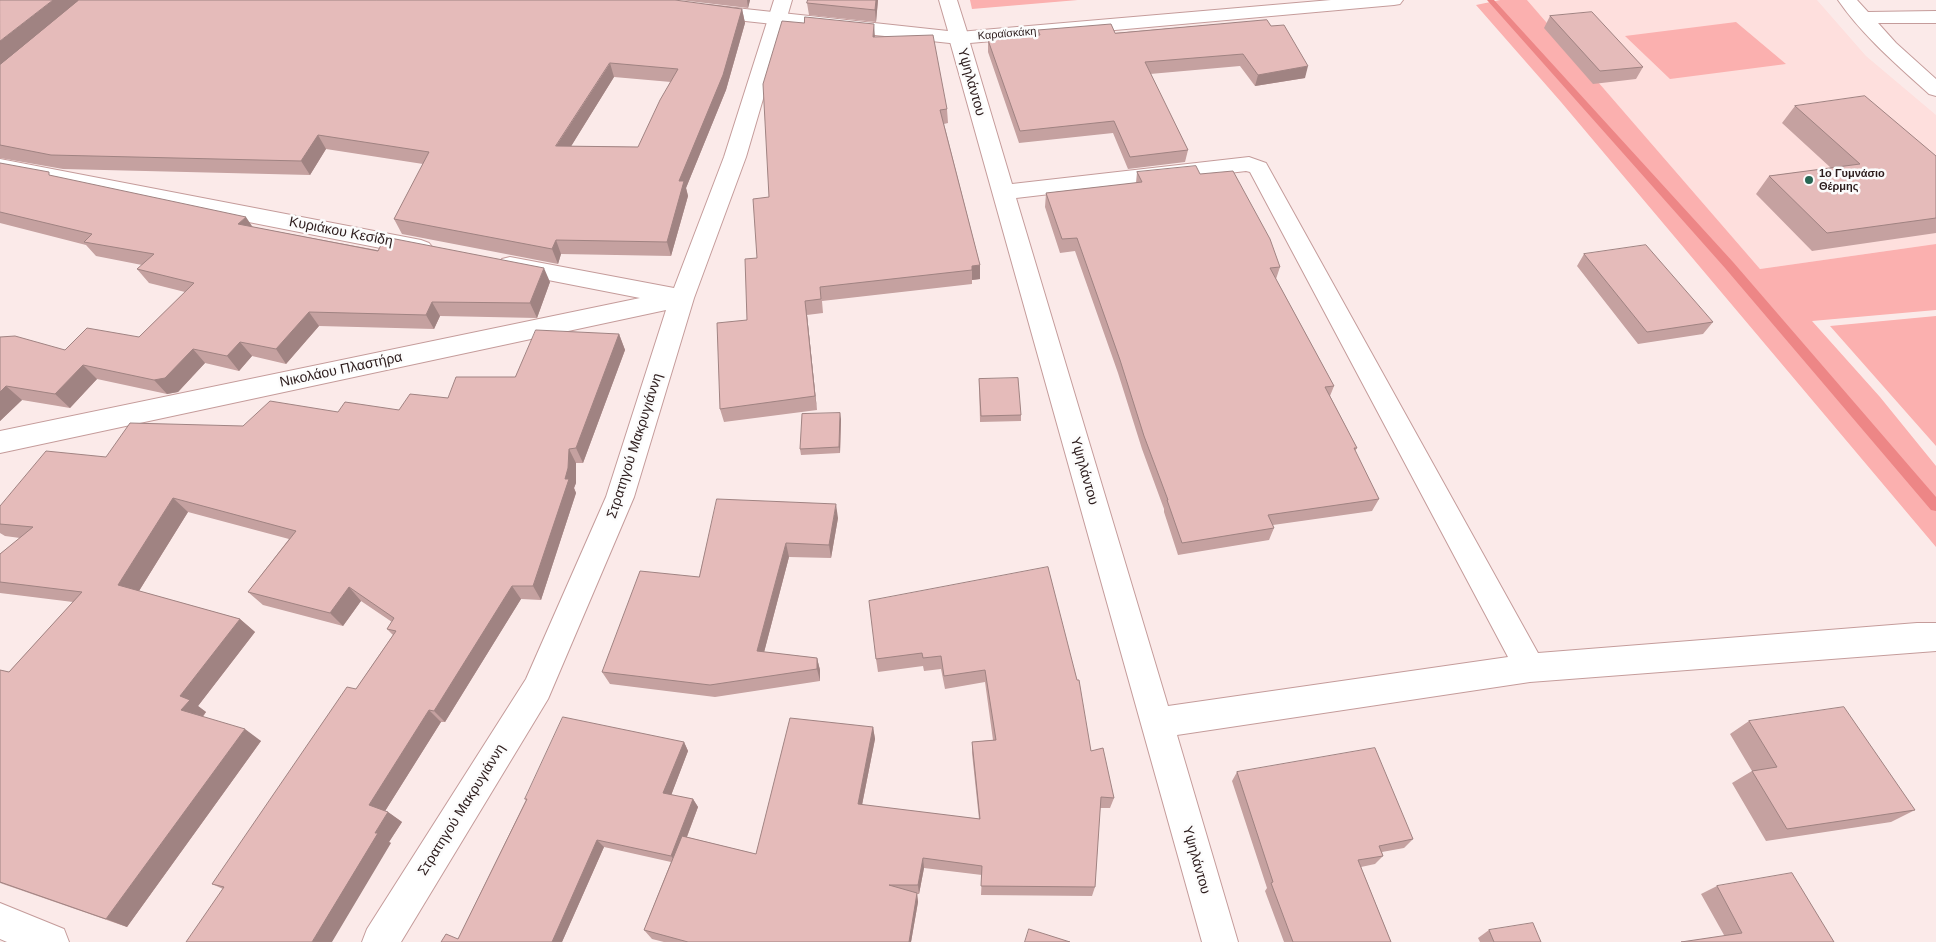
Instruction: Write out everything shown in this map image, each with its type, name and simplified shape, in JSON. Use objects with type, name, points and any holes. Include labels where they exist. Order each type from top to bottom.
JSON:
[{"type":"street","name":"Υψηλάντου","points":[[948,0],[1220,942]]},
{"type":"street","name":"Καραϊσκάκη","points":[[690,9],[780,10],[959,38],[1394,0]]},
{"type":"street","points":[[1847,0],[1861,18],[1899,57],[1936,90]]},
{"type":"street","name":"Στρατηγού Μακρυγιάννη","points":[[380,942],[537,689],[620,497],[682,298],[735,157],[780,10]]},
{"type":"street","points":[[1861,18],[1936,17]]},
{"type":"street","points":[[1004,192],[1249,164],[1258,168],[1530,668]]},
{"type":"street","name":"Κυριάκου Κεσίδη","points":[[0,166],[439,251]]},
{"type":"street","points":[[488,261],[682,298]]},
{"type":"street","name":"Νικολάου Πλαστήρα","points":[[0,442],[682,298]]},
{"type":"street","points":[[1157,723],[1530,668],[1917,637],[1936,638]]},
{"type":"street","points":[[0,921],[51,942]]},
{"type":"shaded area","points":[[970,0],[1078,0],[972,9]]},
{"type":"shaded area","points":[[1500,0],[1527,0],[1760,269],[1936,244],[1936,310],[1812,321],[1880,397],[1936,466],[1936,547],[1561,102],[1476,5]]},
{"type":"shaded area","name":"1ο Γυμνάσιο Θέρμης","points":[[1527,0],[1817,0],[1866,56],[1936,115],[1936,244],[1760,269]]},
{"type":"shaded area","points":[[1736,22],[1786,64],[1670,79],[1625,36]]},
{"type":"shaded area","points":[[1936,316],[1936,446],[1830,326]]},
{"type":"building","points":[[0,0],[53,0],[0,41]]},
{"type":"building","points":[[79,0],[675,0],[742,9],[723,75],[679,181],[684,181],[667,242],[556,240],[552,249],[394,219],[429,152],[318,135],[301,161],[51,155],[0,145],[0,65]],"holes":[[[610,63],[678,69],[660,100],[638,147],[556,146]]]},
{"type":"building","points":[[808,0],[876,0],[875,10],[807,3]]},
{"type":"building","points":[[1592,12],[1643,67],[1600,71],[1550,16]]},
{"type":"building","points":[[805,17],[874,24],[873,37],[933,35],[947,109],[940,110],[980,265],[972,266],[972,270],[820,287],[821,299],[805,301],[815,396],[720,409],[717,323],[747,320],[745,259],[757,258],[753,199],[769,197],[763,84],[782,21],[804,23]]},
{"type":"building","points":[[1267,20],[1271,26],[1284,25],[1308,66],[1258,75],[1243,54],[1145,62],[1188,150],[1130,157],[1114,121],[1020,131],[988,40],[1040,35],[1038,30],[1111,24],[1115,33]]},
{"type":"building","points":[[1865,96],[1936,156],[1936,218],[1827,233],[1769,176],[1860,164],[1795,106]]},
{"type":"building","points":[[0,163],[49,172],[49,175],[246,217],[238,224],[378,251],[385,237],[544,268],[530,303],[432,302],[426,315],[309,312],[276,349],[240,342],[227,356],[193,349],[165,378],[154,380],[83,365],[55,394],[6,386],[0,392],[0,337],[15,336],[65,350],[87,328],[139,337],[194,283],[137,269],[154,254],[84,242],[92,234],[0,212]]},
{"type":"building","points":[[1196,166],[1200,174],[1233,171],[1270,239],[1280,267],[1270,268],[1334,386],[1325,387],[1357,448],[1354,448],[1379,499],[1268,515],[1274,528],[1182,543],[1077,238],[1062,239],[1046,193],[1142,182],[1137,172]]},
{"type":"building","points":[[1646,245],[1713,322],[1647,332],[1584,254]]},
{"type":"building","points":[[536,330],[619,334],[576,448],[569,449],[568,468],[565,479],[569,479],[533,586],[512,586],[434,711],[429,710],[369,805],[388,812],[375,833],[378,833],[312,942],[186,942],[224,887],[212,884],[347,687],[356,689],[396,631],[387,629],[394,618],[349,587],[330,613],[248,592],[296,531],[173,498],[118,585],[240,619],[180,696],[190,700],[181,710],[245,729],[106,919],[0,882],[0,670],[9,672],[82,592],[0,582],[0,554],[33,527],[0,524],[0,506],[46,451],[106,457],[130,423],[243,426],[270,401],[338,412],[345,402],[399,410],[410,394],[448,398],[456,377],[515,377]]},
{"type":"building","points":[[1018,378],[1021,415],[981,416],[979,379]]},
{"type":"building","points":[[840,413],[839,447],[800,449],[802,414]]},
{"type":"building","points":[[717,499],[836,504],[829,545],[786,543],[757,651],[817,658],[817,669],[710,685],[602,672],[640,571],[699,577]]},
{"type":"building","points":[[1048,567],[1077,680],[1079,680],[1091,751],[1103,748],[1114,798],[1101,797],[1095,887],[981,886],[982,866],[923,858],[918,885],[889,885],[917,893],[909,942],[688,942],[644,930],[682,836],[756,854],[790,718],[873,727],[858,804],[980,819],[972,742],[996,740],[985,670],[944,676],[941,656],[923,658],[922,653],[876,659],[869,601]]},
{"type":"building","points":[[1844,707],[1915,810],[1787,829],[1752,771],[1777,767],[1749,721]]},
{"type":"building","points":[[563,717],[684,742],[663,793],[693,799],[671,856],[597,840],[552,942],[441,942],[446,934],[458,939],[527,799],[525,799]]},
{"type":"building","points":[[1375,748],[1413,839],[1379,846],[1383,856],[1358,860],[1391,942],[1293,942],[1271,883],[1273,882],[1237,772]]},
{"type":"building","points":[[1792,873],[1834,942],[1681,942],[1742,933],[1717,886]]},
{"type":"building","points":[[1533,923],[1541,942],[1494,942],[1489,930]]},
{"type":"building","points":[[1029,929],[1070,942],[1025,942]]},
{"type":"waterway","points":[[1490,1],[1729,265],[1936,506]]},
{"type":"place","name":"1ο Γυμνάσιο Θέρμης","points":[[1809,180]]}]
